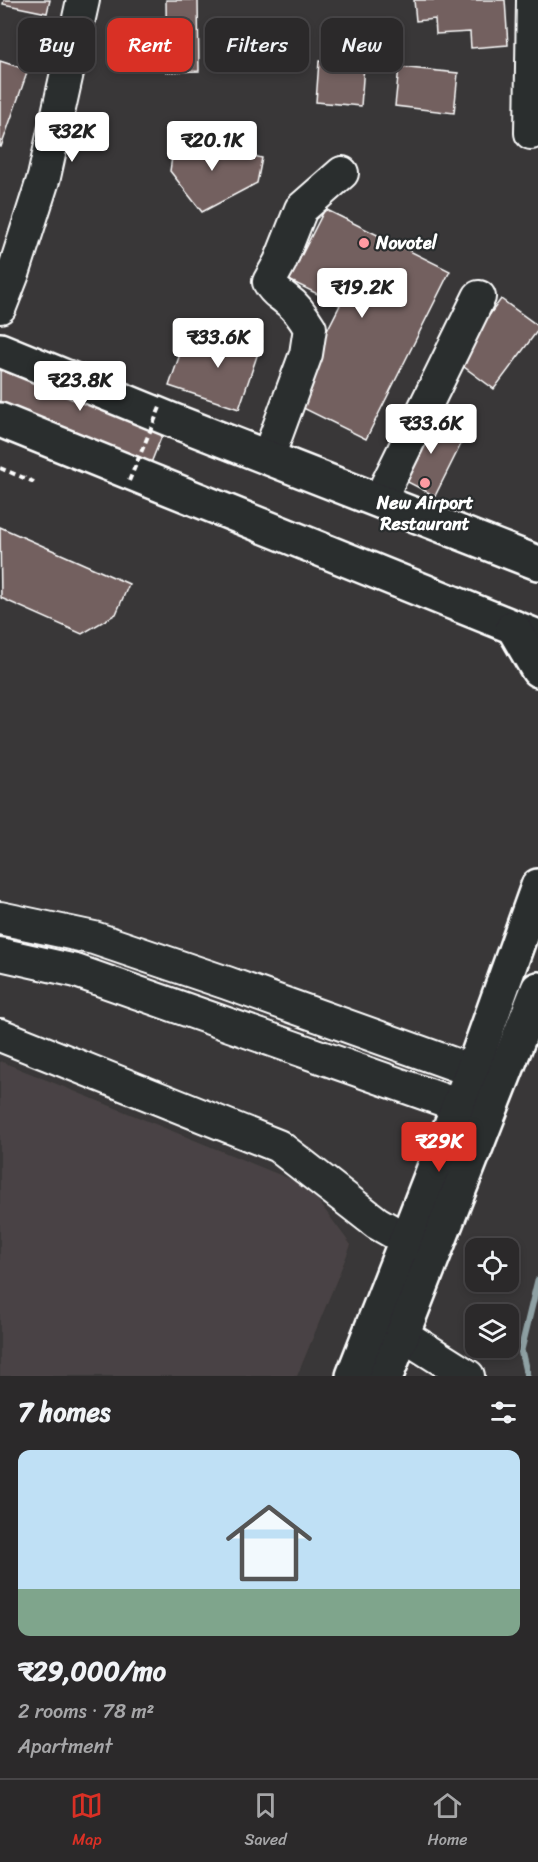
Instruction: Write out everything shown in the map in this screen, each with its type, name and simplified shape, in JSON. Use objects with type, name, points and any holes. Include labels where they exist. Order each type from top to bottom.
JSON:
[{"type":"main road","points":[[0,350],[538,563]]},
{"type":"main road","points":[[0,420],[526,632],[538,670]]},
{"type":"main road","points":[[386,1376],[489,1117],[487,1076],[538,886]]},
{"type":"main road","points":[[353,1376],[458,1106],[487,1076],[538,989]]},
{"type":"street","points":[[0,307],[44,177],[83,0]]},
{"type":"street","points":[[531,133],[533,0]]},
{"type":"street","points":[[268,457],[306,354],[310,328],[288,300],[274,292],[269,282],[280,262],[301,209],[342,173]]},
{"type":"street","points":[[379,501],[479,297]]},
{"type":"street","points":[[0,918],[94,938],[487,1076]]},
{"type":"street","points":[[0,954],[76,971],[489,1117]]},
{"type":"street","points":[[0,1035],[278,1146],[377,1223],[407,1240]]},
{"type":"street","points":[[378,1315],[403,1335],[468,1376]]},
{"type":"path","points":[[129,481],[161,405]]},
{"type":"path","points":[[0,468],[34,482]]},
{"type":"shaded area","points":[[0,1061],[307,1186],[351,1245],[297,1376],[0,1376]]},
{"type":"building","points":[[4,0],[50,0],[47,13],[3,4]]},
{"type":"building","points":[[166,0],[198,0],[199,71],[193,71],[193,18],[166,18]]},
{"type":"building","points":[[414,0],[505,0],[508,45],[471,48],[470,32],[436,34],[435,19],[416,21]]},
{"type":"building","points":[[0,61],[18,67],[18,72],[27,72],[0,147]]},
{"type":"building","points":[[319,61],[321,61],[321,72],[363,72],[361,106],[316,102]]},
{"type":"building","points":[[403,67],[458,73],[454,113],[395,106],[398,72],[403,72]]},
{"type":"building","points":[[175,137],[262,158],[257,183],[202,212],[170,171]]},
{"type":"building","points":[[325,209],[450,271],[366,439],[291,402],[340,305],[289,280]]},
{"type":"building","points":[[501,299],[538,326],[538,330],[494,389],[456,361]]},
{"type":"building","points":[[238,333],[262,341],[239,409],[169,386],[181,351]]},
{"type":"building","points":[[0,334],[175,403],[141,488],[0,431]]},
{"type":"building","points":[[427,415],[466,434],[435,496],[396,476]]},
{"type":"building","points":[[0,527],[129,584],[116,614],[82,634],[1,598]]},
{"type":"waterway","points":[[527,1376],[521,1350],[538,1280]]},
{"type":"place","name":"Novotel","points":[[364,243]]},
{"type":"place","name":"New Airport Restaurant","points":[[425,483]]}]
